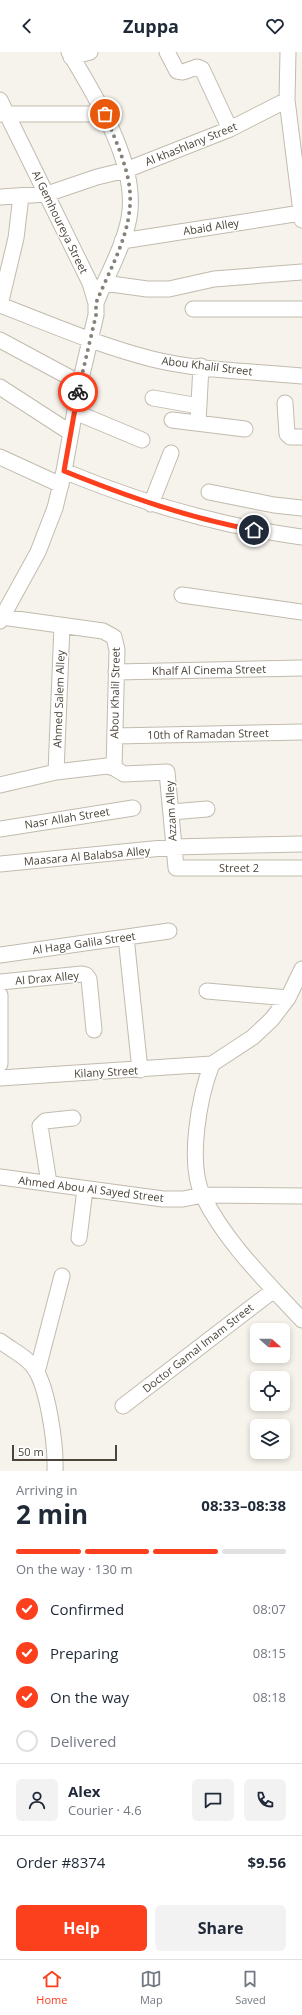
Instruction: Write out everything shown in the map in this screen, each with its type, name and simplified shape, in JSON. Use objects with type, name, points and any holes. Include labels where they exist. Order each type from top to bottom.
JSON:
[{"type":"street","points":[[90,52],[70,54],[105,114],[126,170],[131,207],[122,241],[96,303]]},
{"type":"street","points":[[167,52],[177,71],[183,72],[197,66],[202,69],[230,129]]},
{"type":"street","points":[[288,52],[287,100],[302,216]]},
{"type":"street","name":"Al Gemhoureya Street","points":[[0,100],[4,114],[47,194],[90,283],[96,303],[96,315],[80,383],[55,508],[38,552],[1,619]]},
{"type":"street","name":"Al khashlany Street","points":[[0,198],[47,194],[97,177],[126,170],[230,129],[287,100]]},
{"type":"street","points":[[4,114],[105,114]]},
{"type":"street","points":[[0,305],[16,238],[22,196]]},
{"type":"street","name":"Abaid Alley","points":[[122,241],[302,216]]},
{"type":"street","points":[[104,283],[146,289],[169,289],[214,279],[302,272]]},
{"type":"street","name":"Abou Khalil Street","points":[[0,305],[90,339],[150,358],[202,366],[302,376]]},
{"type":"street","points":[[193,309],[302,309]]},
{"type":"street","points":[[0,340],[80,383]]},
{"type":"street","points":[[198,423],[202,366]]},
{"type":"street","points":[[0,387],[71,433]]},
{"type":"street","points":[[153,398],[199,406]]},
{"type":"street","points":[[285,403],[287,434],[290,437],[302,437]]},
{"type":"street","points":[[75,412],[142,440]]},
{"type":"street","points":[[172,420],[245,429]]},
{"type":"street","points":[[151,504],[171,453]]},
{"type":"street","points":[[0,457],[62,478],[151,504],[239,527],[302,537]]},
{"type":"street","points":[[209,492],[274,505],[302,508]]},
{"type":"street","points":[[182,595],[302,612]]},
{"type":"street","name":"Abou Khalil Street","points":[[1,619],[109,633],[116,643],[114,768]]},
{"type":"street","name":"Ahmed Salem Alley","points":[[56,772],[62,626]]},
{"type":"street","name":"Khalf Al Cinema Street","points":[[116,672],[302,668]]},
{"type":"street","name":"10th of Ramadan Street","points":[[115,736],[302,732]]},
{"type":"street","name":"Azzam Alley","points":[[0,785],[56,772],[107,766],[124,774],[167,772],[176,868]]},
{"type":"street","name":"Nasr Allah Street","points":[[0,829],[133,808]]},
{"type":"street","points":[[171,812],[207,809]]},
{"type":"street","name":"Maasara Al Balabsa Alley","points":[[0,864],[173,848],[302,844]]},
{"type":"street","name":"Street 2","points":[[176,868],[302,868]]},
{"type":"street","name":"Al Haga Galila Street","points":[[0,955],[169,931]]},
{"type":"street","points":[[126,937],[140,1070]]},
{"type":"street","points":[[302,969],[288,998],[272,1019],[253,1037],[212,1064],[206,1081],[196,1139],[197,1174],[203,1195],[227,1235],[302,1320]]},
{"type":"street","name":"Al Drax Alley","points":[[0,982],[82,974],[86,975],[89,979],[94,1030]]},
{"type":"street","points":[[207,991],[288,998]]},
{"type":"street","points":[[0,995],[0,1062]]},
{"type":"street","name":"Kilany Street","points":[[0,1078],[140,1070],[212,1064]]},
{"type":"street","points":[[49,1183],[40,1126],[46,1121],[73,1118]]},
{"type":"street","name":"Ahmed Abou Al Sayed Street","points":[[0,1177],[49,1183],[85,1190],[163,1199],[183,1199],[203,1195],[302,1196]]},
{"type":"street","points":[[79,1238],[85,1190]]},
{"type":"street","points":[[37,1372],[62,1276]]},
{"type":"street","name":"Doctor Gamal Imam Street","points":[[123,1406],[274,1290]]},
{"type":"street","points":[[0,1341],[25,1358],[37,1372],[46,1400],[58,1470]]},
{"type":"way so far","points":[[78,392],[94,327],[96,303],[126,230],[131,207],[131,195],[126,170],[105,114]]},
{"type":"route","points":[[78,392],[64,471],[121,494],[151,504],[209,520],[254,530]]}]
